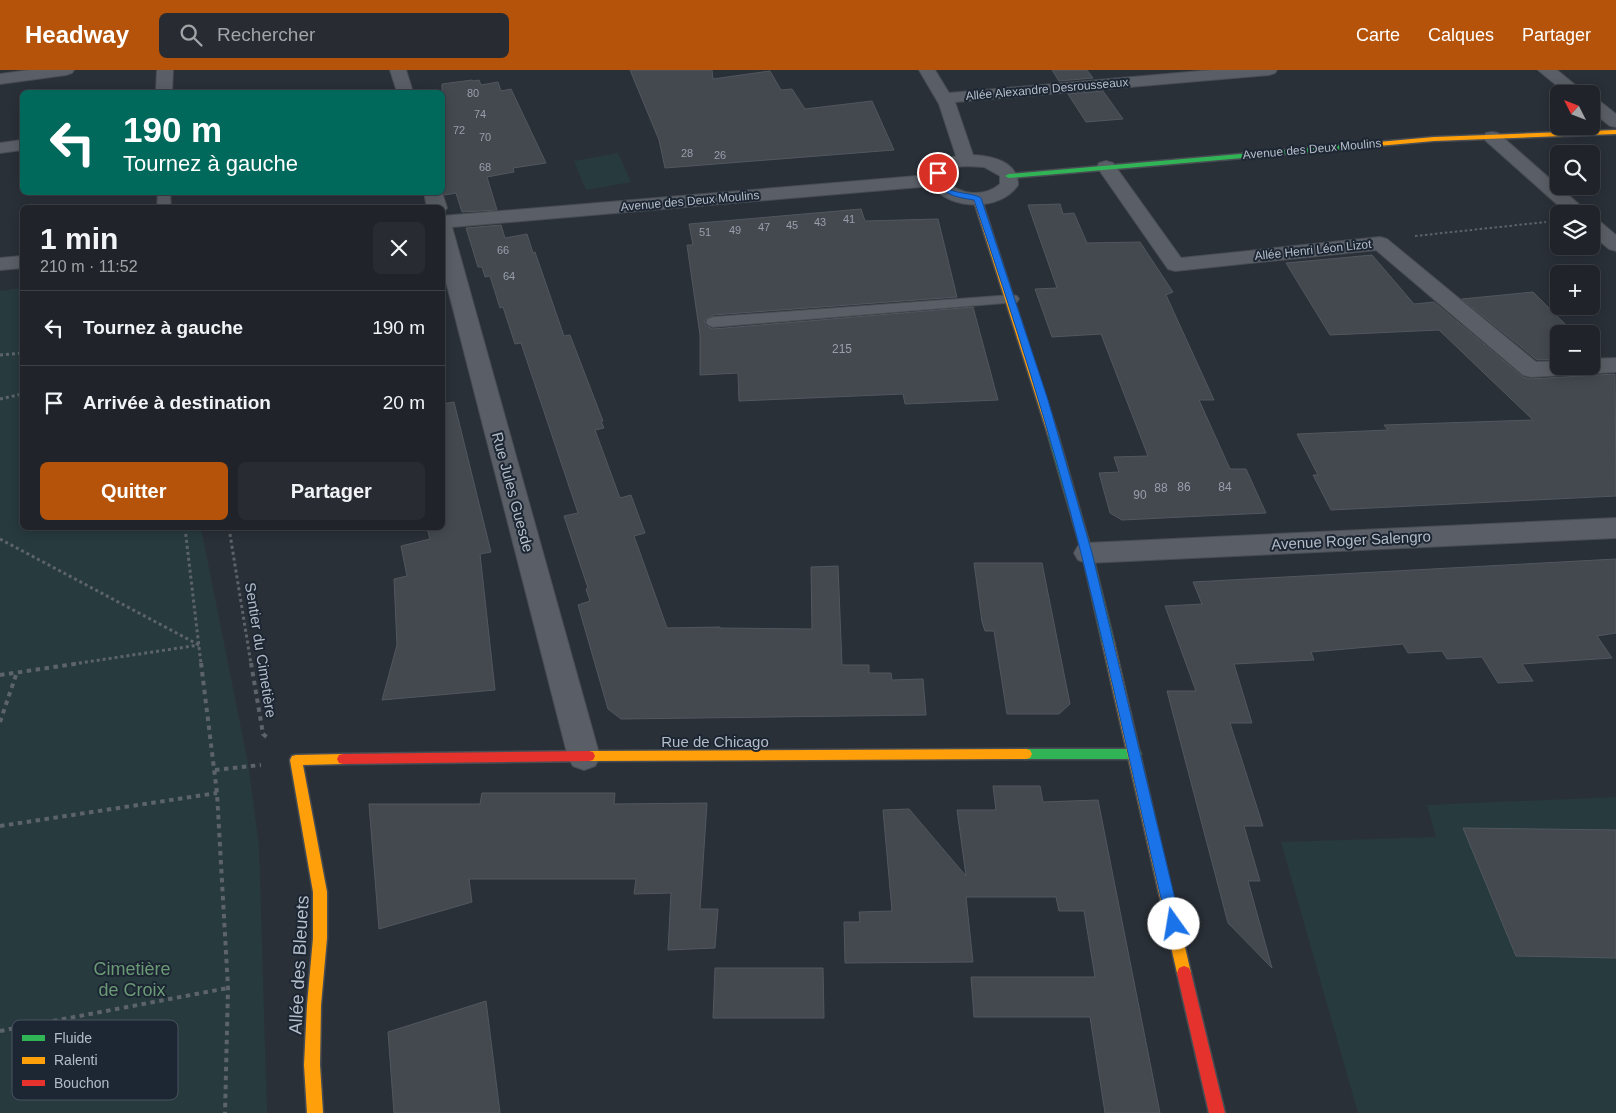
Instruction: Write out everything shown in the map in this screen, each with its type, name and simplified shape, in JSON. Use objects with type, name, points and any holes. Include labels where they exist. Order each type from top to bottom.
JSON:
[{"type":"street","points":[[0,79],[66,70]]},
{"type":"street","points":[[164,90],[165,70]]},
{"type":"street","points":[[398,70],[403,90]]},
{"type":"street","points":[[927,70],[944,98],[954,121],[966,160]]},
{"type":"street","name":"Allée Alexandre Desrousseaux","points":[[944,98],[1239,71],[1269,70]]},
{"type":"street","points":[[1546,70],[1566,85]]},
{"type":"street","points":[[1600,110],[1616,122]]},
{"type":"street","name":"Avenue des Deux Moulins","points":[[1009,176],[1414,140],[1616,132]]},
{"type":"street","points":[[1492,137],[1570,205]]},
{"type":"street","points":[[0,148],[20,145]]},
{"type":"street","points":[[966,160],[978,160],[995,165],[1009,176],[1010,182],[1004,191],[990,197],[977,198],[953,194],[944,189],[937,180],[939,170],[945,165],[966,160]]},
{"type":"street","name":"Allée Henri Léon Lizot","points":[[1106,167],[1175,266],[1380,243],[1531,370],[1616,365]]},
{"type":"street","name":"Avenue des Deux Moulins","points":[[445,222],[937,180]]},
{"type":"street","points":[[977,198],[1012,299],[1087,553],[1218,1113]]},
{"type":"street","points":[[1600,232],[1616,245]]},
{"type":"street","name":"Rue Jules Guesde","points":[[445,237],[584,757]]},
{"type":"street","points":[[0,264],[20,262]]},
{"type":"street","name":"Avenue Roger Salengro","points":[[1087,553],[1616,528]]},
{"type":"street","name":"Rue de Chicago","points":[[296,760],[408,757],[1135,754]]},
{"type":"street","name":"Allée des Bleuets","points":[[296,760],[320,892],[320,938],[314,1006],[312,1065],[315,1113]]},
{"type":"lane","points":[[713,322],[1012,299]]},
{"type":"path","points":[[1380,243],[1430,233],[1549,221]]},
{"type":"path","points":[[0,355],[20,352]]},
{"type":"path","points":[[0,399],[20,394]]},
{"type":"path","points":[[185,530],[217,793],[228,988],[225,1113]]},
{"type":"path","name":"Sentier du Cimetière","points":[[230,530],[263,734],[296,760]]},
{"type":"path","points":[[0,539],[199,645]]},
{"type":"path","points":[[0,675],[199,645]]},
{"type":"path","points":[[0,722],[17,672]]},
{"type":"path","points":[[215,770],[296,760]]},
{"type":"path","points":[[0,826],[217,793]]},
{"type":"path","points":[[58,1020],[228,988]]},
{"type":"green space","points":[[618,153],[631,182],[586,190],[574,161]]},
{"type":"green space","name":"Cimetière de Croix","points":[[20,288],[20,530],[201,530],[248,763],[259,846],[267,1113],[0,1113],[0,291]]},
{"type":"green space","points":[[1616,797],[1616,1113],[1358,1113],[1281,842],[1436,837],[1427,805]]},
{"type":"building","points":[[630,70],[712,70],[713,79],[770,71],[781,90],[792,89],[805,109],[872,101],[894,150],[665,168],[659,140]]},
{"type":"building","points":[[1052,70],[1087,70],[1093,78],[1059,81]]},
{"type":"building","points":[[479,80],[481,85],[498,82],[501,91],[511,89],[546,163],[513,168],[514,172],[487,177],[497,210],[462,212],[456,193],[445,195],[445,90],[442,90],[442,84]]},
{"type":"building","points":[[1103,91],[1123,119],[1086,122],[1068,94]]},
{"type":"building","points":[[1060,204],[1063,214],[1074,213],[1087,243],[1140,242],[1173,292],[1166,295],[1214,400],[1199,400],[1230,469],[1246,469],[1266,513],[1122,520],[1110,513],[1099,473],[1119,472],[1114,457],[1148,456],[1101,334],[1052,337],[1035,289],[1057,288],[1028,205]]},
{"type":"building","points":[[861,209],[865,221],[938,219],[957,297],[713,315],[704,321],[706,326],[713,329],[973,307],[998,400],[905,404],[903,394],[739,401],[738,373],[700,375],[700,335],[687,245],[693,245],[689,224]]},
{"type":"building","points":[[501,225],[505,238],[527,234],[564,336],[570,335],[603,421],[601,421],[604,428],[595,430],[620,498],[631,495],[645,533],[634,536],[667,628],[812,629],[811,567],[838,566],[842,665],[869,665],[869,673],[891,673],[892,680],[923,679],[926,715],[621,719],[608,709],[578,605],[590,601],[586,589],[588,588],[564,516],[578,513],[521,343],[515,344],[503,307],[500,308],[490,276],[485,277],[482,267],[478,267],[466,228]]},
{"type":"building","points":[[1372,255],[1414,304],[1434,302],[1523,377],[1531,379],[1615,374],[1616,496],[1331,510],[1313,475],[1318,475],[1297,434],[1388,430],[1384,425],[1533,420],[1439,330],[1330,335],[1286,263]]},
{"type":"building","points":[[1533,292],[1550,309],[1550,315],[1556,315],[1566,325],[1550,325],[1550,359],[1537,360],[1462,299]]},
{"type":"building","points":[[454,402],[491,552],[480,554],[495,690],[382,700],[397,645],[394,579],[407,576],[401,546],[430,539],[428,530],[445,530],[445,404]]},
{"type":"building","points":[[1616,559],[1616,633],[1597,636],[1612,658],[1522,664],[1533,681],[1498,683],[1482,657],[1447,659],[1442,651],[1408,653],[1403,644],[1311,652],[1314,660],[1234,664],[1252,723],[1230,723],[1263,826],[1244,826],[1260,881],[1248,881],[1272,968],[1228,923],[1167,691],[1196,691],[1165,606],[1202,604],[1193,582]]},
{"type":"building","points":[[974,563],[1042,563],[1070,704],[1059,714],[1007,714],[994,631],[985,631],[982,622]]},
{"type":"building","points":[[993,786],[1040,786],[1043,802],[1098,800],[1160,1113],[1105,1113],[1090,1017],[974,1017],[971,977],[1095,977],[1084,911],[1059,911],[1056,897],[966,897],[973,962],[845,963],[844,922],[860,922],[859,912],[892,911],[883,810],[909,809],[966,876],[957,810],[996,810]]},
{"type":"building","points":[[482,793],[615,793],[614,804],[707,803],[700,909],[718,909],[715,948],[668,950],[671,893],[634,894],[636,879],[469,879],[472,902],[379,929],[369,804],[480,804]]},
{"type":"building","points":[[1463,828],[1616,830],[1616,958],[1516,956]]},
{"type":"building","points":[[715,968],[823,968],[824,1018],[713,1018]]},
{"type":"building","points":[[486,1001],[500,1113],[394,1113],[388,1032]]},
{"type":"traffic: fast","points":[[1009,176],[1378,144]]},
{"type":"traffic: fast","points":[[1053,435],[1087,553],[1108,642]]},
{"type":"traffic: fast","points":[[1026,754],[1135,754]]},
{"type":"traffic: slow","points":[[1378,144],[1434,139],[1616,132]]},
{"type":"traffic: slow","points":[[977,198],[1053,435]]},
{"type":"traffic: slow","points":[[1108,642],[1184,973]]},
{"type":"traffic: slow","points":[[589,756],[1026,754]]},
{"type":"traffic: slow","points":[[315,1113],[312,1065],[314,1005],[320,938],[320,892],[296,760],[343,759]]},
{"type":"traffic: jam","points":[[343,759],[589,756]]},
{"type":"traffic: jam","points":[[1184,973],[1217,1113]]},
{"type":"route","points":[[938,173],[938,183],[944,189],[959,196],[977,198],[1012,299],[1087,553],[1174,924]]}]
